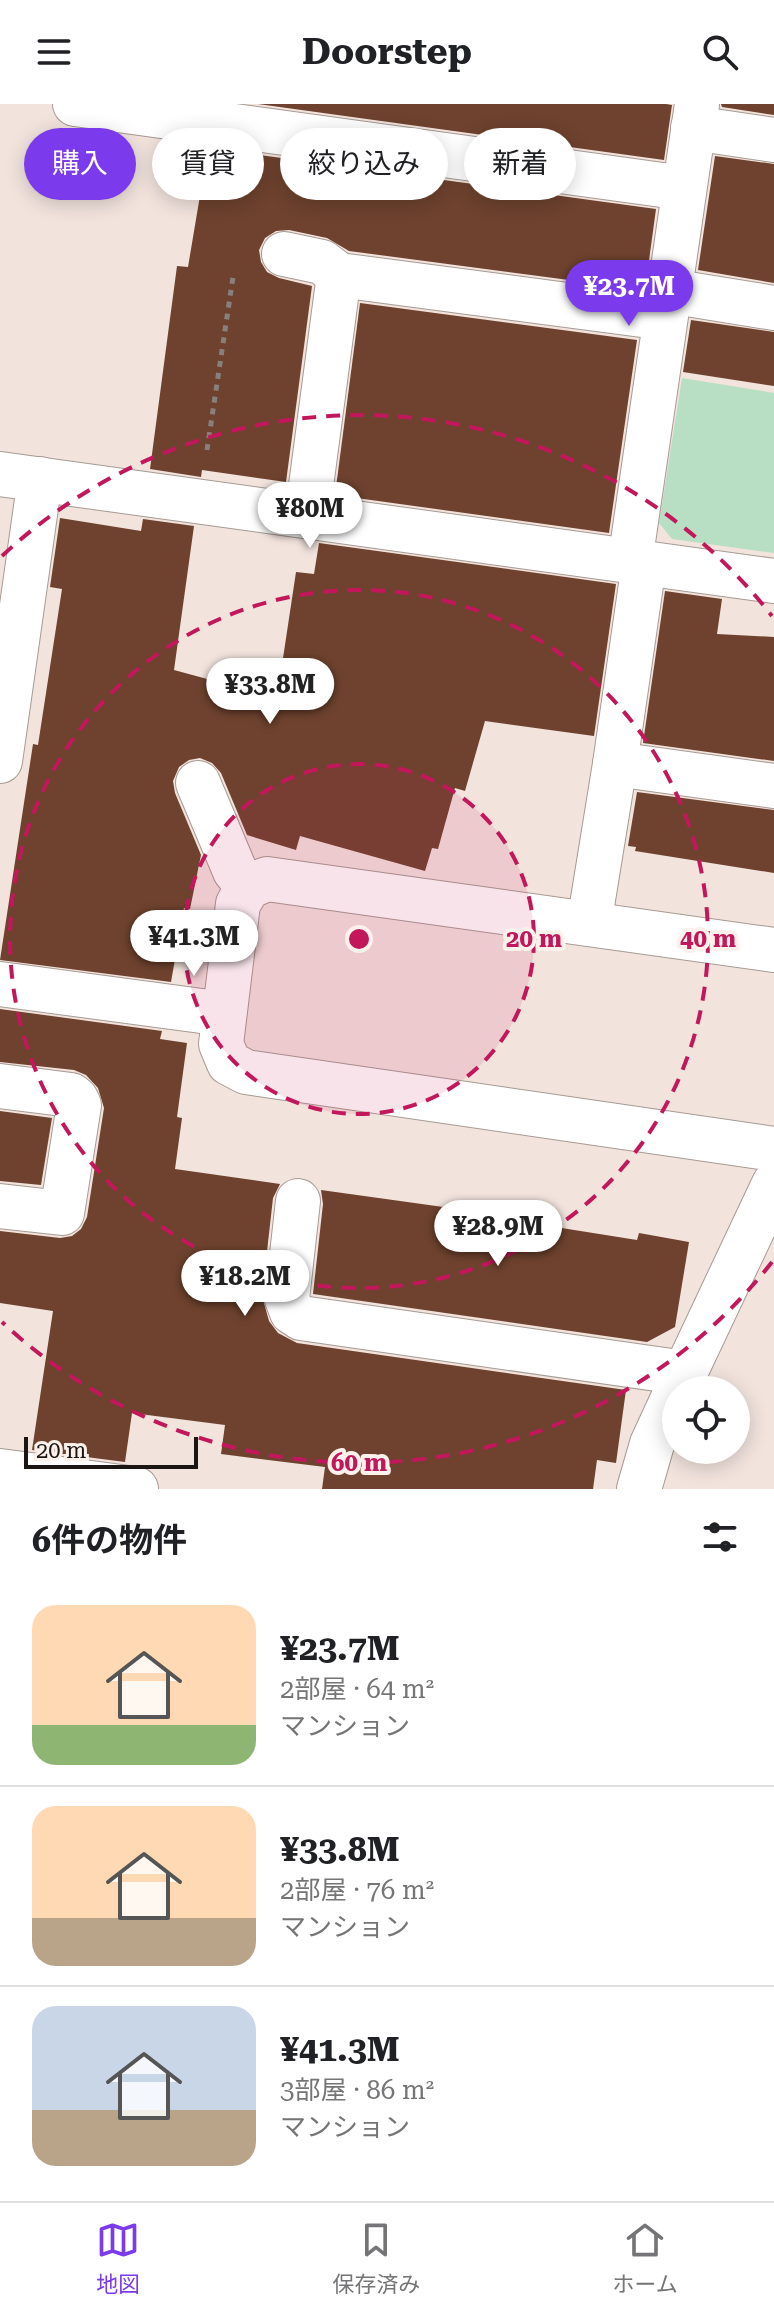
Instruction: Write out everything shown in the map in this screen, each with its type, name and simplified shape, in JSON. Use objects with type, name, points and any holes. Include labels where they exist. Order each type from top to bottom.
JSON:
[{"type":"street","points":[[75,104],[684,188]]},
{"type":"street","points":[[589,924],[615,764],[667,304],[695,116],[774,140]]},
{"type":"street","points":[[284,254],[322,262],[339,275],[667,304],[774,308]]},
{"type":"street","points":[[307,516],[339,275]]},
{"type":"street","points":[[0,761],[20,476],[774,581]]},
{"type":"street","points":[[615,764],[774,786]]},
{"type":"street","points":[[198,783],[235,871],[248,887]]},
{"type":"street","points":[[774,950],[267,879],[248,887],[238,904],[221,1044],[229,1063],[246,1072],[774,1149]]},
{"type":"street","points":[[0,984],[224,1014]]},
{"type":"street","points":[[0,1086],[71,1095],[79,1105],[62,1213],[0,1206]]},
{"type":"street","points":[[683,1376],[774,1184]]},
{"type":"street","points":[[298,1201],[287,1299],[292,1312],[301,1318],[662,1382]]},
{"type":"street","points":[[639,1489],[662,1422]]},
{"type":"street","points":[[0,1471],[52,1483],[136,1489]]},
{"type":"path","points":[[200,501],[233,277]]},
{"type":"green space","points":[[682,378],[774,393],[774,553],[672,539],[659,523]]},
{"type":"building","points":[[258,104],[672,105],[664,160],[576,148],[576,128],[464,128],[464,132]]},
{"type":"building","points":[[721,104],[774,104],[774,115],[722,107]]},
{"type":"building","points":[[264,156],[280,158],[280,200],[448,200],[448,181],[464,183],[464,200],[576,198],[656,209],[645,290],[349,251],[327,238],[289,230],[276,231],[265,238],[259,250],[267,272],[312,286],[286,482],[202,470],[201,477],[150,469],[177,266],[188,267],[199,200],[264,200]]},
{"type":"building","points":[[715,156],[774,164],[774,283],[698,270]]},
{"type":"building","points":[[360,303],[637,340],[609,533],[335,495]]},
{"type":"building","points":[[691,320],[774,332],[774,386],[683,372]]},
{"type":"building","points":[[60,518],[141,531],[143,519],[194,526],[174,670],[277,698],[296,572],[314,574],[319,543],[616,584],[594,736],[485,721],[465,791],[455,788],[438,849],[432,848],[425,871],[300,836],[296,850],[247,835],[221,773],[212,763],[200,758],[189,760],[179,767],[173,781],[201,855],[190,909],[184,908],[171,982],[0,960],[33,744],[38,745],[62,589],[50,587]]},
{"type":"building","points":[[665,591],[722,599],[717,634],[774,637],[774,761],[643,743]]},
{"type":"building","points":[[637,792],[774,810],[774,873],[635,851],[636,847],[628,846]]},
{"type":"building","points":[[0,1009],[162,1031],[160,1039],[187,1043],[177,1117],[182,1118],[175,1169],[280,1184],[273,1198],[262,1296],[269,1321],[278,1333],[297,1343],[626,1390],[616,1463],[597,1460],[593,1489],[322,1489],[325,1467],[221,1454],[225,1425],[132,1413],[125,1462],[32,1450],[53,1311],[0,1303],[0,1231],[60,1238],[72,1236],[81,1229],[87,1217],[104,1108],[98,1088],[86,1075],[74,1070],[0,1062]]},
{"type":"building","points":[[0,1111],[52,1118],[41,1185],[0,1181]]},
{"type":"building","points":[[321,1190],[549,1223],[549,1226],[637,1240],[639,1233],[689,1242],[675,1327],[647,1342],[313,1294],[323,1204]]}]
